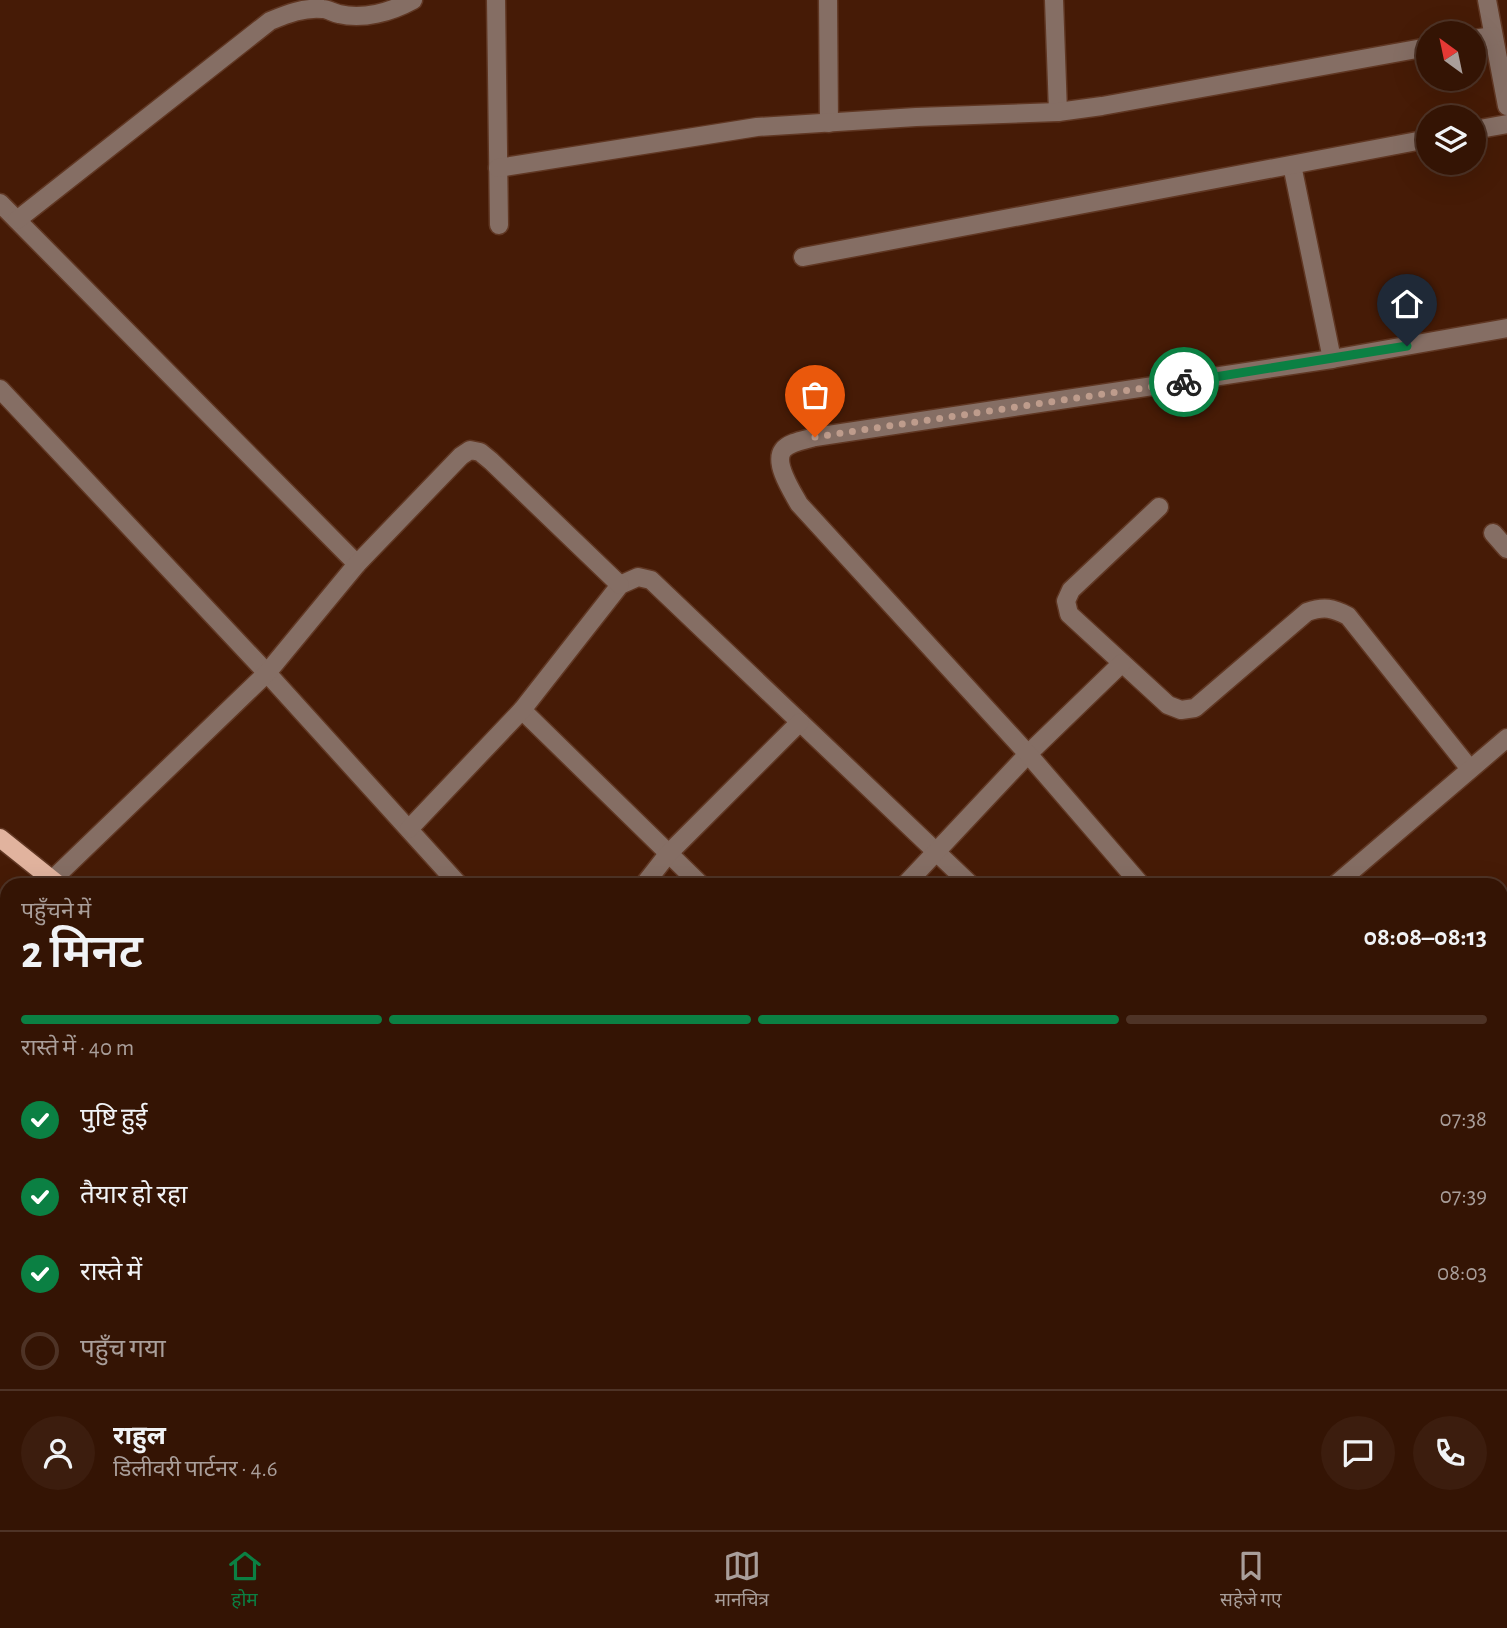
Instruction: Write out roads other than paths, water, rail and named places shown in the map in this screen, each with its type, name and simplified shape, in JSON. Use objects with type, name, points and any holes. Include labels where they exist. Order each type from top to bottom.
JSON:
[{"type":"main road","points":[[0,838],[52,878]]},
{"type":"street","points":[[17,220],[270,21],[294,11],[323,9],[340,15],[366,16],[400,7],[413,0]]},
{"type":"street","points":[[496,0],[499,225]]},
{"type":"street","points":[[828,0],[829,122]]},
{"type":"street","points":[[1054,0],[1058,112]]},
{"type":"street","points":[[1487,0],[1507,106]]},
{"type":"street","points":[[1486,37],[1493,36]]},
{"type":"street","points":[[498,168],[757,127],[1058,112],[1416,49]]},
{"type":"street","points":[[1486,128],[1507,124]]},
{"type":"street","points":[[803,257],[1416,141]]},
{"type":"street","points":[[1292,165],[1332,359]]},
{"type":"street","points":[[0,203],[357,564]]},
{"type":"street","points":[[1135,878],[1028,754],[799,504],[784,476],[780,458],[783,450],[794,443],[815,437],[1332,359],[1507,328]]},
{"type":"street","points":[[0,389],[267,673],[453,878]]},
{"type":"street","points":[[61,878],[267,673],[357,564],[461,456],[470,450],[480,452],[491,461],[620,585]]},
{"type":"street","points":[[1159,507],[1071,590],[1066,601],[1069,614],[1168,705],[1181,710],[1195,708],[1307,612],[1321,607],[1335,609],[1348,617],[1470,769]]},
{"type":"street","points":[[1493,533],[1507,549]]},
{"type":"street","points":[[409,829],[522,710],[620,585],[638,577],[651,580],[964,878]]},
{"type":"street","points":[[912,878],[1028,754],[1122,663]]},
{"type":"street","points":[[522,710],[694,878]]},
{"type":"street","points":[[649,878],[668,854],[800,722]]},
{"type":"street","points":[[1343,878],[1507,738]]}]
